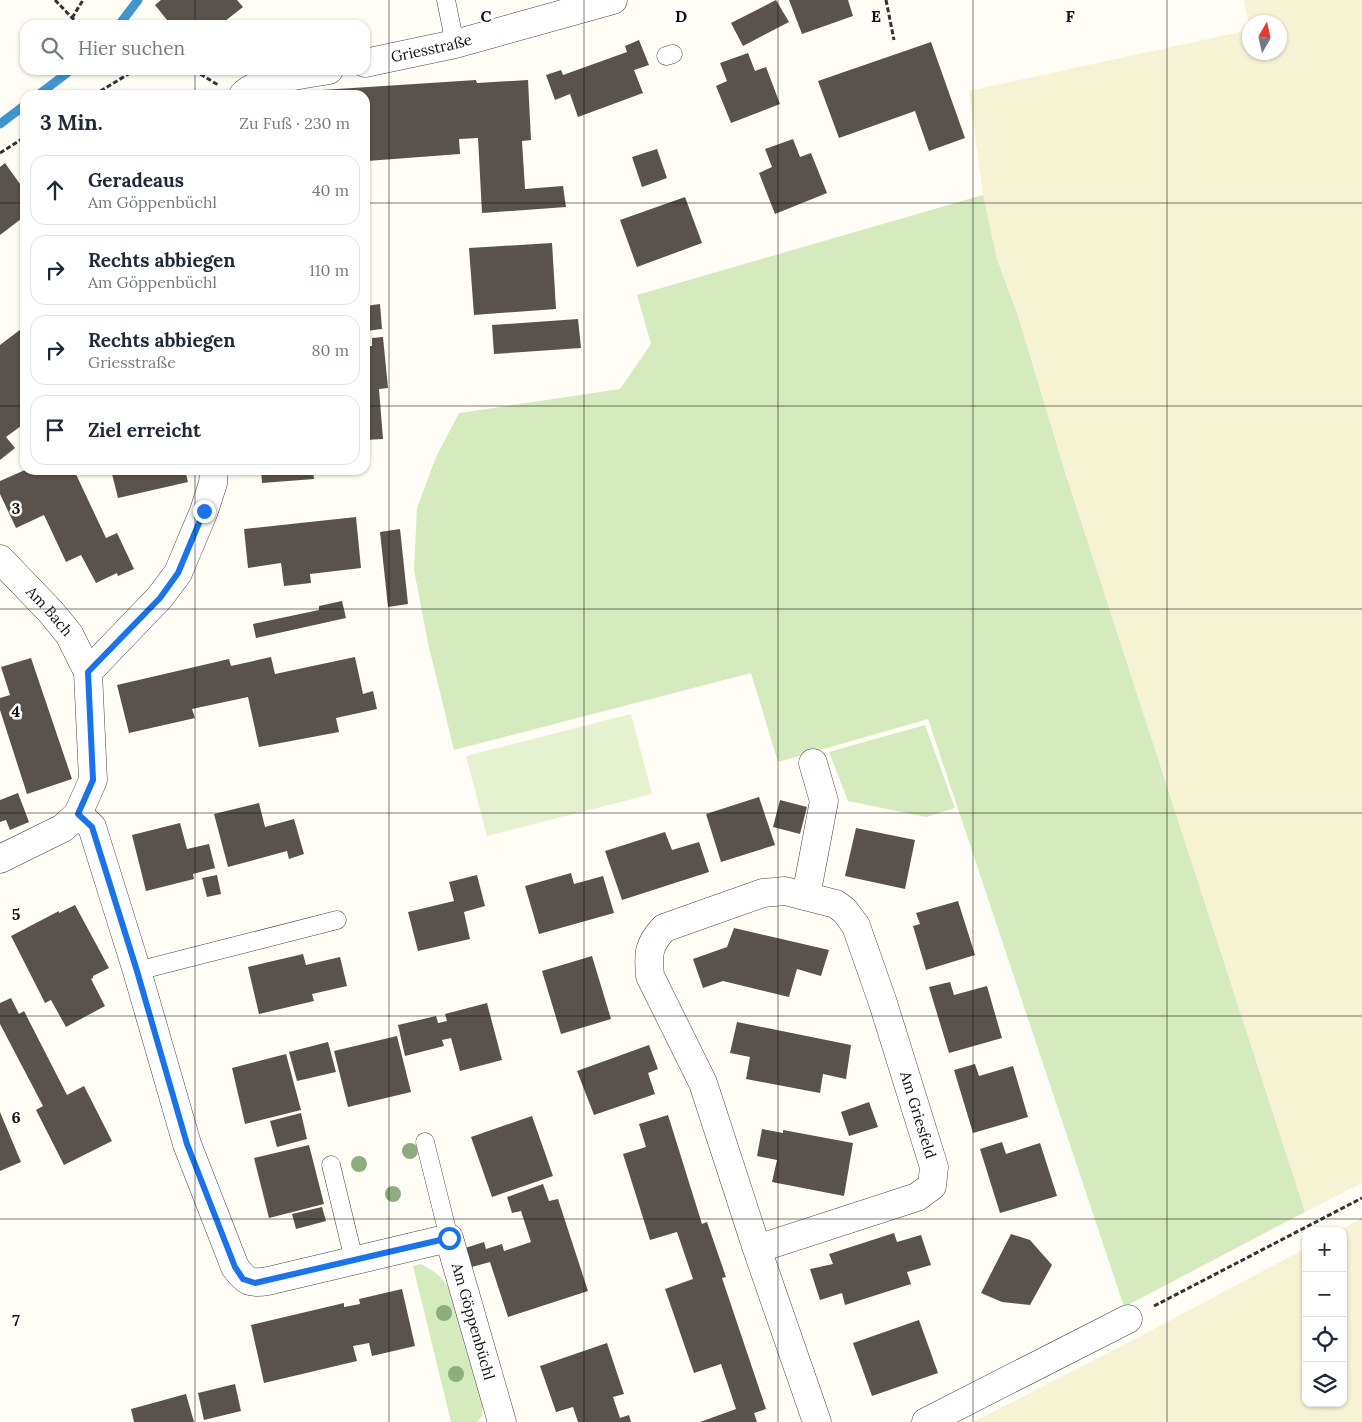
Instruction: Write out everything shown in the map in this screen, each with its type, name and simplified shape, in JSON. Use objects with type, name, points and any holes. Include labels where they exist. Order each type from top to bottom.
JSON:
[{"type":"street","name":"Griesstraße","points":[[370,62],[455,44],[613,0]]},
{"type":"street","points":[[247,90],[259,84],[304,75]]},
{"type":"street","points":[[0,859],[63,828],[78,814],[93,780],[88,672],[160,598],[178,573],[204,511],[214,475]]},
{"type":"street","name":"Am Bach","points":[[0,559],[50,611],[69,634],[88,672]]},
{"type":"street","points":[[806,896],[824,800],[813,763]]},
{"type":"street","points":[[78,814],[92,827],[137,971],[187,1144],[235,1267],[243,1279],[255,1283],[449,1238]]},
{"type":"street","name":"Am Griesfeld","points":[[757,1249],[917,1197],[932,1186],[934,1167],[856,926],[845,911],[836,904],[785,891],[763,893],[664,928],[653,940],[648,956],[650,976],[703,1083],[757,1249],[817,1422]]},
{"type":"street","name":"Am Göppenbüchl","points":[[449,1238],[502,1422]]},
{"type":"street","points":[[926,1422],[1128,1319]]},
{"type":"lane","points":[[446,0],[455,44]]},
{"type":"lane","points":[[137,971],[337,920]]},
{"type":"lane","points":[[425,1142],[449,1238]]},
{"type":"lane","points":[[331,1165],[354,1260]]},
{"type":"path","points":[[55,0],[72,18],[83,0]]},
{"type":"path","points":[[886,0],[894,40]]},
{"type":"path","points":[[102,90],[128,75]]},
{"type":"path","points":[[203,75],[230,90]]},
{"type":"path","points":[[0,153],[20,140]]},
{"type":"path","points":[[1128,1319],[1362,1198]]},
{"type":"shaded area","points":[[1244,0],[1362,0],[1362,1183],[1305,1212],[1066,475],[1018,316],[997,259],[983,195],[969,91],[1242,32],[1242,60],[1287,60],[1287,15],[1247,15]]},
{"type":"shaded area","points":[[1362,1218],[1362,1422],[973,1422],[1302,1250],[1302,1407],[1347,1407],[1346,1227]]},
{"type":"green space","points":[[983,195],[997,259],[1018,316],[1066,475],[1305,1212],[1124,1307],[928,719],[778,762],[751,673],[454,750],[428,643],[414,570],[417,508],[436,457],[459,413],[620,389],[651,344],[637,295]]},
{"type":"green space","points":[[631,714],[652,794],[487,836],[466,756]]},
{"type":"green space","points":[[925,725],[955,808],[926,817],[848,801],[829,752]]},
{"type":"green space","points":[[421,1264],[437,1274],[449,1289],[483,1400],[482,1416],[477,1422],[451,1422],[413,1266]]},
{"type":"building","points":[[161,0],[237,0],[243,7],[226,20],[167,20],[155,5]]},
{"type":"building","points":[[776,0],[789,22],[743,46],[731,23]]},
{"type":"building","points":[[789,0],[848,0],[853,16],[802,34]]},
{"type":"building","points":[[639,40],[649,65],[634,70],[643,93],[578,117],[570,94],[555,100],[546,75],[561,70],[563,75],[627,52],[625,46]]},
{"type":"building","points":[[931,42],[965,138],[929,151],[915,111],[839,138],[818,81]]},
{"type":"building","points":[[748,53],[755,71],[766,67],[780,104],[731,123],[716,86],[727,81],[720,63]]},
{"type":"building","points":[[476,80],[477,83],[528,80],[531,140],[522,141],[525,189],[563,186],[566,207],[482,213],[478,138],[459,139],[460,154],[370,161],[370,90],[322,90]]},
{"type":"building","points":[[793,139],[800,157],[811,153],[827,193],[775,214],[759,173],[772,167],[765,149]]},
{"type":"building","points":[[657,149],[667,178],[642,187],[632,157]]},
{"type":"building","points":[[5,163],[20,184],[20,220],[0,235],[0,167]]},
{"type":"building","points":[[685,197],[702,243],[637,267],[620,220]]},
{"type":"building","points":[[552,243],[556,309],[474,315],[469,248]]},
{"type":"building","points":[[380,304],[382,329],[370,330],[370,305]]},
{"type":"building","points":[[578,319],[581,348],[494,354],[492,325]]},
{"type":"building","points":[[20,330],[20,427],[6,437],[15,448],[0,460],[0,345]]},
{"type":"building","points":[[383,337],[388,388],[379,389],[383,439],[370,440],[370,346],[372,346],[372,338]]},
{"type":"building","points":[[20,472],[20,475],[76,475],[106,538],[117,533],[134,569],[118,576],[117,573],[96,583],[81,555],[66,562],[44,515],[16,528],[0,494],[0,481]]},
{"type":"building","points":[[112,475],[186,475],[188,482],[118,498]]},
{"type":"building","points":[[261,475],[314,475],[314,479],[262,483]]},
{"type":"building","points":[[356,517],[361,568],[310,574],[311,583],[284,586],[281,563],[248,568],[244,529]]},
{"type":"building","points":[[400,529],[408,604],[388,607],[380,532]]},
{"type":"building","points":[[342,601],[346,618],[256,638],[253,624],[319,610],[319,606]]},
{"type":"building","points":[[271,657],[275,674],[355,657],[363,694],[373,691],[377,709],[336,718],[339,732],[259,747],[248,697],[192,709],[195,718],[129,733],[117,685],[229,659],[231,666]]},
{"type":"building","points":[[31,658],[72,779],[27,794],[0,710],[0,698],[10,695],[1,667]]},
{"type":"building","points":[[18,793],[29,822],[10,830],[6,820],[0,822],[0,800]]},
{"type":"building","points":[[759,797],[775,845],[721,862],[706,814]]},
{"type":"building","points":[[780,800],[807,807],[800,834],[773,827]]},
{"type":"building","points":[[259,803],[265,827],[294,819],[304,854],[289,859],[287,851],[228,867],[214,814]]},
{"type":"building","points":[[180,823],[187,849],[209,844],[215,868],[193,874],[194,879],[146,891],[132,835]]},
{"type":"building","points":[[856,828],[915,840],[905,889],[845,876]]},
{"type":"building","points":[[665,832],[672,850],[699,842],[709,872],[622,900],[605,851]]},
{"type":"building","points":[[571,873],[574,884],[603,876],[614,913],[539,934],[525,886]]},
{"type":"building","points":[[217,875],[221,894],[207,897],[202,878]]},
{"type":"building","points":[[477,875],[485,906],[464,912],[470,939],[418,951],[408,912],[454,901],[449,882]]},
{"type":"building","points":[[958,901],[975,955],[926,970],[913,926],[920,924],[916,913]]},
{"type":"building","points":[[75,905],[109,968],[93,976],[91,979],[105,1006],[66,1027],[51,1000],[45,1003],[11,936],[59,911],[59,913]]},
{"type":"building","points":[[734,928],[829,950],[821,976],[797,969],[789,997],[723,981],[703,988],[693,959],[727,947]]},
{"type":"building","points":[[303,954],[306,965],[340,957],[347,986],[312,994],[314,1001],[259,1014],[248,967]]},
{"type":"building","points":[[592,956],[611,1019],[561,1034],[542,971]]},
{"type":"building","points":[[950,982],[954,995],[987,986],[1002,1038],[949,1053],[929,987]]},
{"type":"building","points":[[11,998],[19,1014],[24,1011],[67,1095],[84,1086],[112,1141],[64,1165],[36,1110],[43,1106],[0,1024],[0,1003]]},
{"type":"building","points":[[487,1003],[502,1060],[460,1071],[451,1038],[442,1040],[444,1046],[405,1056],[398,1025],[436,1016],[438,1023],[447,1021],[445,1014]]},
{"type":"building","points":[[737,1022],[851,1045],[846,1079],[823,1074],[820,1093],[746,1079],[750,1057],[730,1053]]},
{"type":"building","points":[[397,1036],[411,1092],[348,1107],[334,1051]]},
{"type":"building","points":[[328,1042],[336,1072],[297,1081],[289,1052]]},
{"type":"building","points":[[649,1045],[658,1069],[648,1073],[655,1094],[594,1115],[577,1071]]},
{"type":"building","points":[[286,1054],[301,1110],[245,1124],[232,1068]]},
{"type":"building","points":[[975,1064],[979,1076],[1013,1066],[1028,1117],[973,1133],[954,1070]]},
{"type":"building","points":[[869,1102],[878,1127],[849,1136],[841,1112]]},
{"type":"building","points":[[0,1112],[21,1162],[0,1171]]},
{"type":"building","points":[[301,1113],[307,1139],[277,1147],[270,1121]]},
{"type":"building","points":[[668,1115],[702,1224],[707,1222],[726,1277],[722,1278],[766,1409],[754,1413],[757,1422],[700,1422],[736,1409],[721,1364],[694,1373],[665,1289],[693,1279],[677,1232],[650,1240],[623,1154],[646,1147],[639,1124]]},
{"type":"building","points":[[532,1116],[553,1176],[492,1197],[471,1137]]},
{"type":"building","points":[[762,1129],[783,1133],[783,1130],[853,1143],[844,1196],[772,1182],[777,1160],[757,1156]]},
{"type":"building","points":[[1002,1142],[1006,1154],[1040,1143],[1057,1196],[1000,1213],[980,1149]]},
{"type":"building","points":[[309,1145],[324,1204],[269,1218],[254,1158]]},
{"type":"building","points":[[543,1184],[549,1201],[558,1199],[588,1291],[508,1317],[490,1262],[468,1268],[462,1249],[484,1242],[486,1249],[502,1244],[504,1251],[531,1242],[521,1211],[512,1213],[507,1197]]},
{"type":"building","points":[[322,1207],[326,1221],[296,1229],[292,1214]]},
{"type":"building","points":[[894,1233],[897,1242],[921,1235],[931,1265],[907,1272],[911,1284],[845,1305],[842,1293],[820,1300],[810,1269],[833,1264],[829,1254]]},
{"type":"building","points":[[1011,1234],[1030,1240],[1052,1265],[1030,1305],[1002,1302],[981,1293]]},
{"type":"building","points":[[402,1289],[415,1346],[372,1356],[369,1343],[353,1346],[357,1361],[264,1383],[251,1325],[344,1303],[344,1307],[360,1304],[359,1299]]},
{"type":"building","points":[[919,1320],[938,1373],[872,1396],[853,1343]]},
{"type":"building","points":[[607,1343],[624,1394],[613,1397],[620,1418],[629,1415],[631,1422],[578,1422],[573,1407],[556,1412],[540,1366]]},
{"type":"building","points":[[235,1384],[241,1411],[204,1420],[198,1393]]},
{"type":"building","points":[[186,1394],[194,1422],[134,1422],[131,1409]]},
{"type":"waterway","points":[[123,20],[138,0]]},
{"type":"waterway","points":[[45,90],[64,75]]},
{"type":"waterway","points":[[0,124],[20,109]]},
{"type":"route","points":[[204,511],[178,573],[160,598],[88,672],[93,780],[78,814],[92,827],[137,971],[187,1144],[235,1267],[243,1279],[255,1283],[268,1281],[449,1238]]}]
